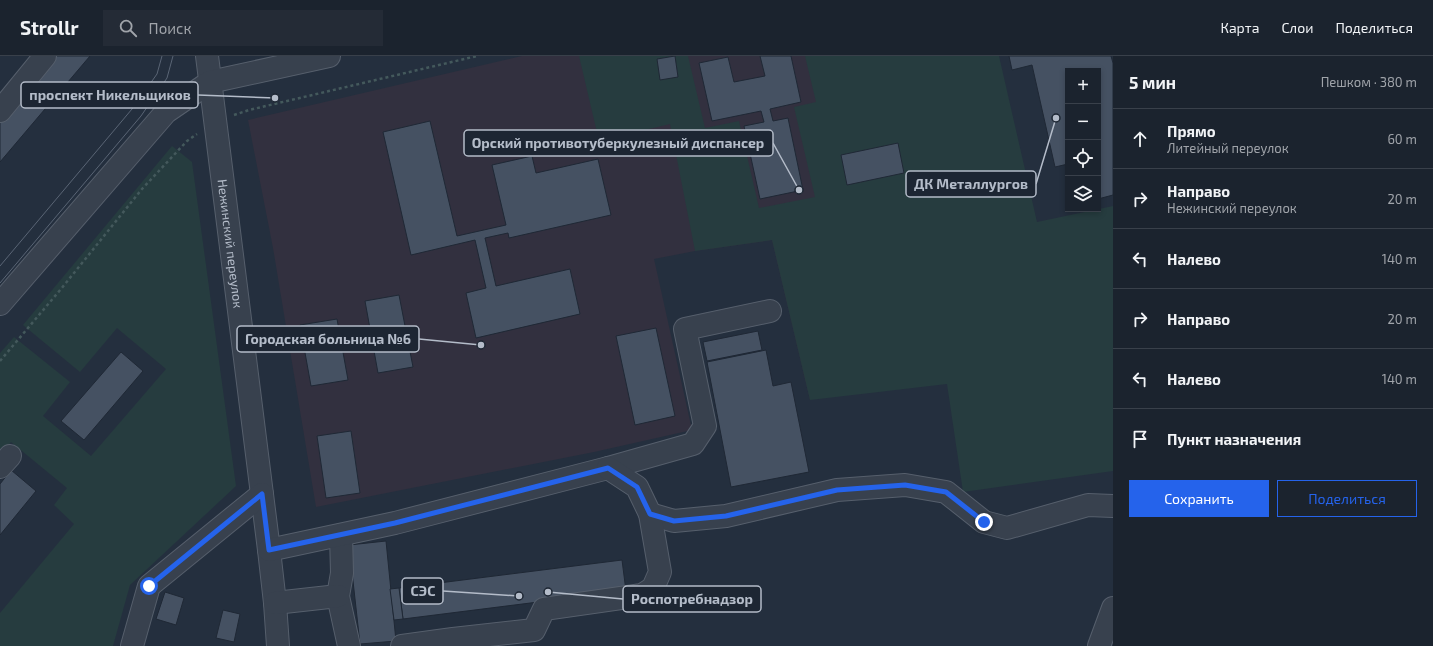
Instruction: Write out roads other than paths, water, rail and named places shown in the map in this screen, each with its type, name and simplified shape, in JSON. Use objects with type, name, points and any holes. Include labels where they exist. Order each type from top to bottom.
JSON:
[{"type":"street","points":[[0,111],[45,56]]},
{"type":"street","name":"Нежинский переулок","points":[[207,56],[269,550],[278,646]]},
{"type":"street","points":[[0,304],[166,112],[210,82],[330,56]]},
{"type":"street","points":[[269,550],[395,523],[608,468],[693,444],[705,426],[685,329],[770,311]]},
{"type":"street","points":[[402,646],[453,642],[534,630],[544,609],[642,595],[653,588],[660,572],[650,514],[637,487],[608,468]]},
{"type":"street","points":[[650,514],[674,521],[726,516],[837,490],[905,485],[946,492],[984,522],[1007,528],[1088,505],[1113,506]]},
{"type":"street","points":[[132,646],[149,586],[262,494]]},
{"type":"street","points":[[341,535],[342,573],[338,596],[349,646]]},
{"type":"street","points":[[275,604],[338,596]]},
{"type":"street","points":[[1098,646],[1113,608]]},
{"type":"tram line","points":[[0,266],[132,109],[157,74],[162,56]]},
{"type":"tram line","points":[[0,283],[141,116],[167,78],[173,56]]},
{"type":"place","name":"проспект Никельщиков","points":[[275,98]]},
{"type":"place","name":"ДК Металлургов","points":[[1056,118]]},
{"type":"place","name":"Орский противотуберкулезный диспансер","points":[[799,190]]},
{"type":"place","name":"Городская больница №6","points":[[481,345]]},
{"type":"place","name":"Роспотребнадзор","points":[[548,592]]},
{"type":"place","name":"СЭС","points":[[519,596]]}]
